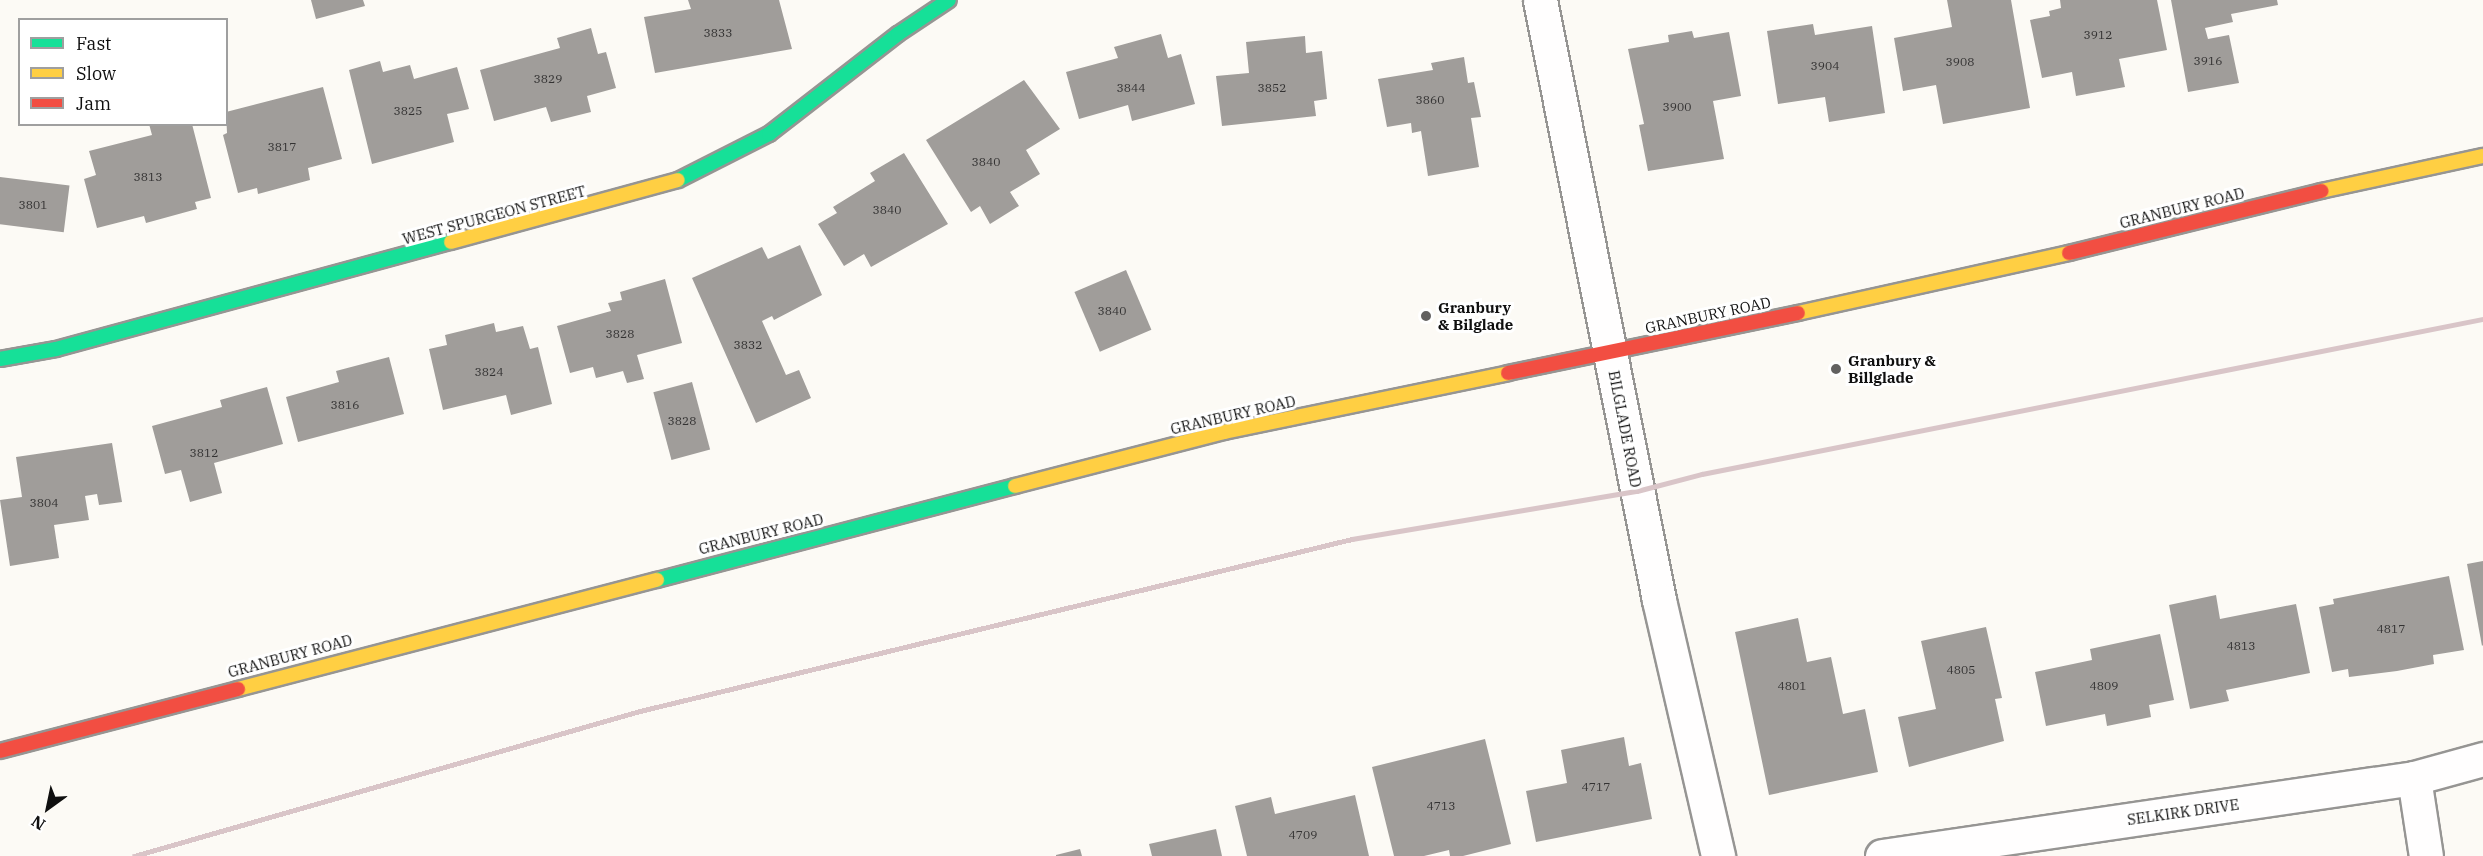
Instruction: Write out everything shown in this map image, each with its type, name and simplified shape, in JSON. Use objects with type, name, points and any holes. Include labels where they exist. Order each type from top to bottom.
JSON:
[{"type":"main road","name":"WEST SPURGEON STREET","points":[[0,359],[56,349],[687,178],[769,134],[898,34],[949,0]]},
{"type":"main road","name":"GRANBURY ROAD","points":[[0,751],[1224,432],[1976,276],[2360,181],[2483,156]]},
{"type":"street","name":"BILGLADE ROAD","points":[[1540,0],[1659,600],[1718,856]]},
{"type":"street","name":"SELKIRK DRIVE","points":[[1882,856],[2414,778],[2483,759]]},
{"type":"street","points":[[2414,778],[2426,856]]},
{"type":"building","points":[[311,0],[363,0],[365,6],[316,19]]},
{"type":"building","points":[[688,0],[779,0],[792,49],[655,73],[644,17],[691,9]]},
{"type":"building","points":[[1947,0],[2011,0],[2030,108],[1943,124],[1936,85],[1903,91],[1894,38],[1952,27]]},
{"type":"building","points":[[2060,0],[2157,0],[2167,50],[2119,59],[2125,87],[2076,96],[2072,72],[2042,78],[2030,20],[2050,16],[2049,11],[2061,8]]},
{"type":"building","points":[[2171,0],[2277,0],[2278,5],[2231,14],[2233,22],[2205,28],[2208,39],[2229,35],[2239,83],[2188,92]]},
{"type":"building","points":[[1813,24],[1815,35],[1872,26],[1885,113],[1829,122],[1825,97],[1778,104],[1767,31]]},
{"type":"building","points":[[591,28],[598,54],[606,52],[616,88],[587,96],[591,112],[551,122],[546,107],[494,121],[480,70],[560,48],[557,38]]},
{"type":"building","points":[[1692,31],[1694,38],[1729,32],[1741,96],[1713,101],[1724,159],[1648,171],[1639,125],[1644,124],[1628,49],[1669,42],[1668,35]]},
{"type":"building","points":[[1161,34],[1168,58],[1181,54],[1195,104],[1132,121],[1128,105],[1079,119],[1066,72],[1118,58],[1114,47]]},
{"type":"building","points":[[1305,36],[1306,53],[1322,51],[1327,99],[1314,101],[1316,116],[1222,126],[1216,76],[1249,73],[1246,42]]},
{"type":"building","points":[[1464,57],[1468,83],[1474,82],[1481,117],[1471,118],[1479,167],[1428,176],[1421,131],[1412,133],[1411,123],[1387,127],[1378,79],[1433,70],[1431,63]]},
{"type":"building","points":[[380,61],[383,72],[410,65],[414,79],[457,67],[469,109],[447,114],[454,142],[372,164],[349,70]]},
{"type":"building","points":[[1024,80],[1060,129],[1026,150],[1040,174],[1010,192],[1019,206],[990,224],[980,206],[971,212],[926,140]]},
{"type":"building","points":[[323,87],[342,159],[308,168],[310,180],[258,194],[257,188],[238,193],[223,135],[227,133],[228,111]]},
{"type":"building","points":[[150,126],[193,126],[211,198],[195,202],[197,209],[146,223],[144,216],[97,228],[84,179],[96,175],[89,151],[152,135]]},
{"type":"building","points":[[904,153],[948,224],[871,267],[864,254],[844,266],[818,224],[837,213],[833,207],[875,181],[870,173]]},
{"type":"building","points":[[0,177],[69,186],[64,232],[0,224]]},
{"type":"building","points":[[800,245],[822,295],[774,320],[772,316],[762,321],[786,375],[799,370],[811,398],[756,423],[692,278],[762,247],[768,259]]},
{"type":"building","points":[[1126,270],[1151,330],[1100,352],[1074,292]]},
{"type":"building","points":[[665,279],[682,343],[637,355],[644,379],[627,383],[623,371],[596,378],[593,367],[570,373],[557,326],[611,311],[608,303],[622,300],[620,292]]},
{"type":"building","points":[[494,323],[496,332],[523,326],[530,349],[538,347],[552,404],[511,415],[506,395],[443,410],[429,349],[447,345],[445,335]]},
{"type":"building","points":[[389,357],[404,414],[298,442],[286,397],[339,382],[336,371]]},
{"type":"building","points":[[692,382],[710,450],[671,460],[653,392]]},
{"type":"building","points":[[267,387],[283,444],[214,463],[222,493],[190,502],[181,470],[165,474],[152,426],[222,407],[220,400]]},
{"type":"building","points":[[112,443],[122,502],[99,505],[97,494],[85,496],[89,520],[54,525],[59,558],[10,566],[0,500],[22,497],[16,457]]},
{"type":"building","points":[[2483,561],[2483,645],[2482,646],[2467,564]]},
{"type":"building","points":[[2449,576],[2464,650],[2433,655],[2434,664],[2397,671],[2349,677],[2348,669],[2332,672],[2319,607],[2334,604],[2333,599]]},
{"type":"building","points":[[2216,595],[2220,619],[2296,604],[2310,673],[2226,690],[2229,701],[2190,709],[2169,605]]},
{"type":"building","points":[[1798,618],[1807,662],[1831,657],[1843,714],[1865,709],[1878,772],[1769,795],[1735,632]]},
{"type":"building","points":[[1986,627],[2002,698],[1995,699],[2004,741],[1909,767],[1898,717],[1936,709],[1921,641]]},
{"type":"building","points":[[2160,634],[2174,700],[2149,705],[2151,717],[2107,726],[2105,714],[2046,726],[2035,672],[2092,660],[2090,649]]},
{"type":"building","points":[[1624,737],[1629,766],[1641,763],[1652,819],[1536,842],[1526,791],[1567,783],[1561,750]]},
{"type":"building","points":[[1485,739],[1511,844],[1463,856],[1450,856],[1449,850],[1424,856],[1394,856],[1372,767]]},
{"type":"building","points":[[1355,795],[1369,856],[1247,856],[1235,806],[1271,797],[1275,814]]},
{"type":"building","points":[[1216,829],[1222,856],[1152,856],[1149,844]]},
{"type":"building","points":[[1080,849],[1082,856],[1056,856],[1056,855]]},
{"type":"railway","points":[[134,856],[640,711],[1352,539],[1637,491],[1702,474],[2483,319]]},
{"type":"traffic: fast","points":[[678,180],[769,134],[898,34],[949,0]]},
{"type":"traffic: fast","points":[[0,359],[56,349],[451,242]]},
{"type":"traffic: fast","points":[[657,580],[1015,486]]},
{"type":"traffic: slow","points":[[2321,191],[2483,156]]},
{"type":"traffic: slow","points":[[451,242],[678,180]]},
{"type":"traffic: slow","points":[[1798,313],[2069,253]]},
{"type":"traffic: slow","points":[[1015,486],[1224,432],[1508,373]]},
{"type":"traffic: slow","points":[[238,689],[657,580]]},
{"type":"traffic: jam","points":[[2069,253],[2321,191]]},
{"type":"traffic: jam","points":[[1508,373],[1798,313]]},
{"type":"traffic: jam","points":[[0,751],[238,689]]},
{"type":"place","name":"Granbury & Bilglade","points":[[1426,316]]},
{"type":"place","name":"Granbury & Billglade","points":[[1836,369]]}]
